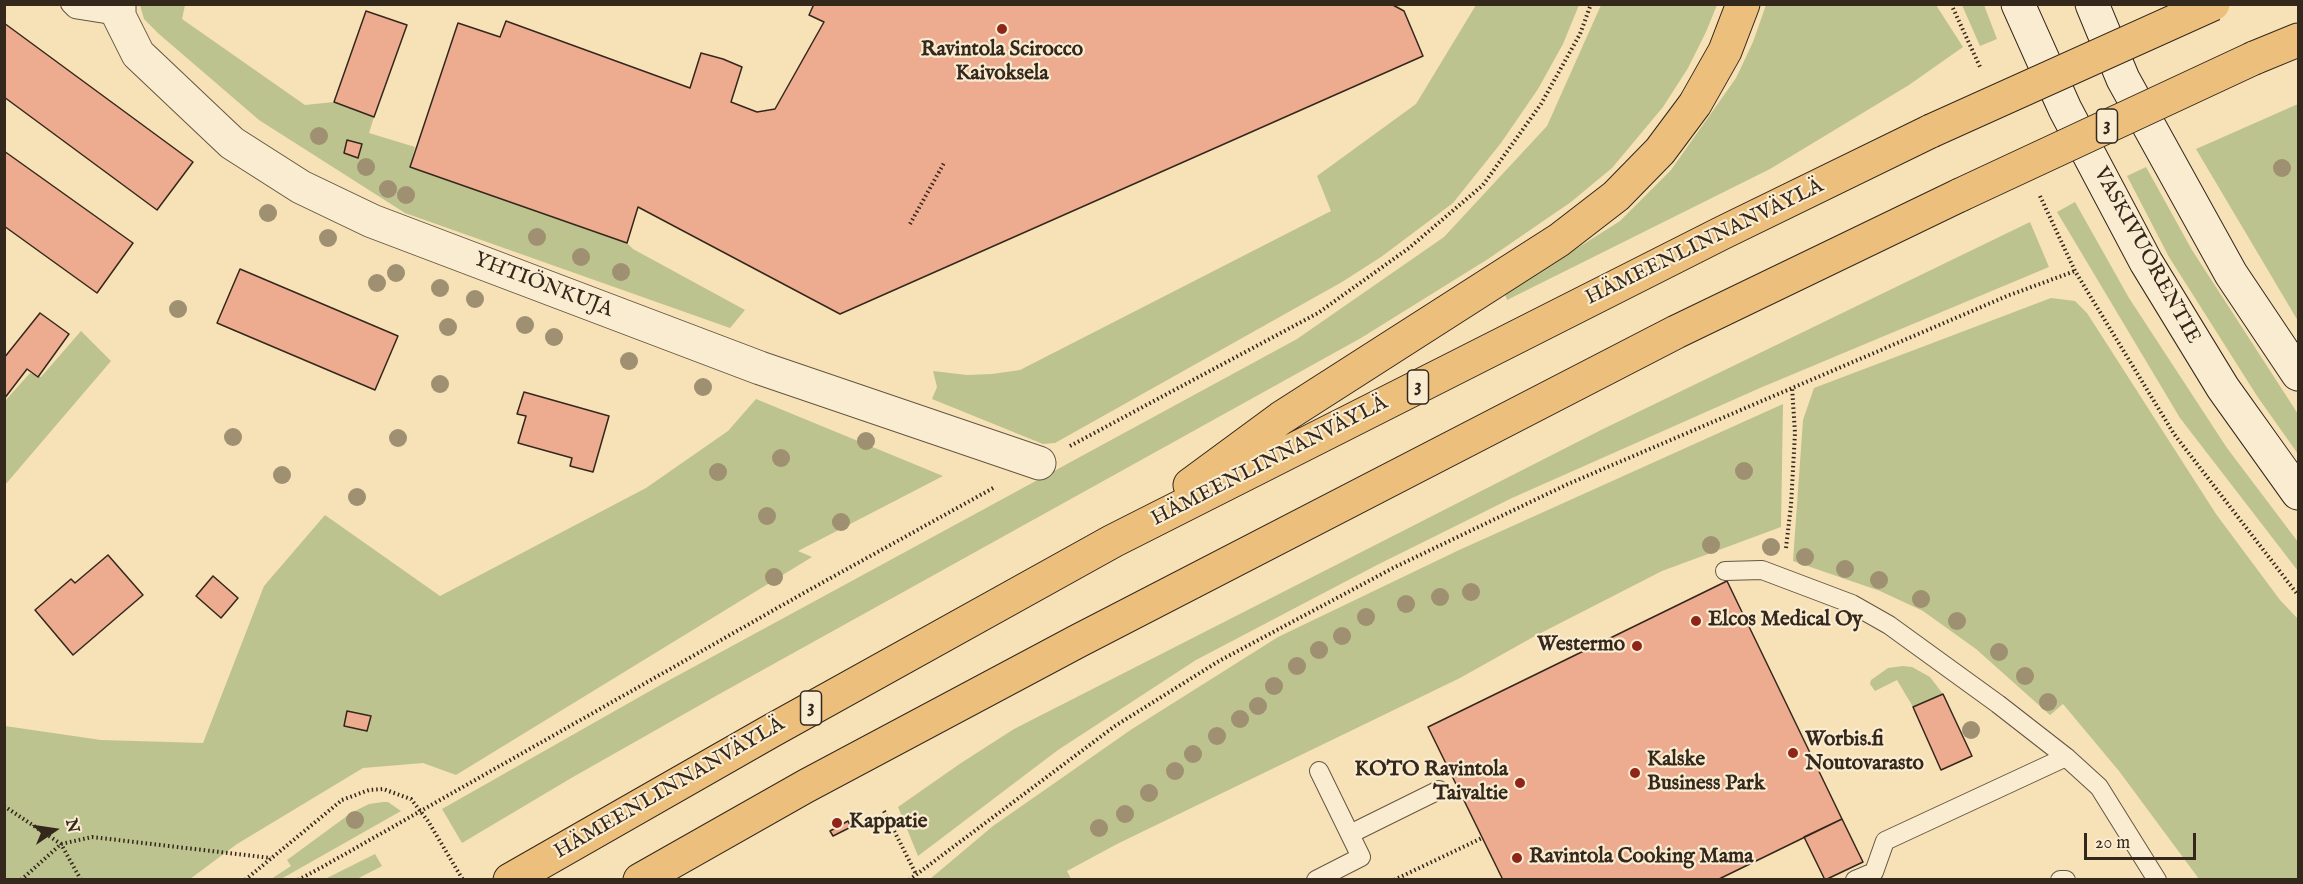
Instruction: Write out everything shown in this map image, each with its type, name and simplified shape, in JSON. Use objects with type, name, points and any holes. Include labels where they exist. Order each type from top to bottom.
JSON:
[{"type":"highway","points":[[1113,541],[1281,418],[1559,240],[1617,196],[1660,152],[1695,104],[1725,51],[1743,4]]},
{"type":"highway","name":"HÄMEENLINNANVÄYLÄ","points":[[510,879],[771,730],[1113,541],[1722,233],[1931,131],[2213,4]]},
{"type":"highway","name":"3","points":[[640,879],[806,786],[1078,641],[1676,332],[1960,195],[2254,58],[2298,40]]},
{"type":"street","name":"VASKIVUORENTIE","points":[[2018,4],[2065,109],[2146,262],[2223,388],[2298,493]]},
{"type":"street","points":[[2092,4],[2123,80],[2230,274],[2298,374]]},
{"type":"street","name":"YHTIÖNKUJA","points":[[119,10],[138,54],[232,143],[301,187],[372,221],[760,368],[1039,463]]},
{"type":"lane","points":[[70,4],[75,9],[119,10]]},
{"type":"lane","points":[[1725,571],[1762,570],[1852,604],[1889,625],[2066,757],[2099,787],[2157,879]]},
{"type":"lane","points":[[1855,879],[1874,872],[1885,842],[2066,757]]},
{"type":"lane","points":[[1316,879],[1361,858],[1319,771]]},
{"type":"lane","points":[[1350,834],[1439,790]]},
{"type":"lane","points":[[2060,879],[2066,879]]},
{"type":"path","points":[[910,224],[944,163]]},
{"type":"path","points":[[909,879],[1115,726],[1219,661],[1393,568],[1568,484],[2007,296],[2075,271],[2174,434],[2298,595]]},
{"type":"path","points":[[1781,578],[1791,505],[1795,433],[1792,387]]},
{"type":"path","points":[[245,879],[342,800],[363,792],[383,789],[411,799],[428,821],[463,879]]},
{"type":"path","points":[[4,806],[61,844],[81,879]]},
{"type":"path","points":[[884,811],[916,875]]},
{"type":"path","points":[[21,879],[61,844],[92,837],[271,858]]},
{"type":"path","points":[[1394,879],[1482,838]]},
{"type":"green space","points":[[140,5],[185,5],[182,19],[305,105],[334,102],[374,117],[369,133],[415,147],[410,167],[627,243],[633,249],[745,310],[730,328],[405,213],[259,120],[159,34],[144,19]]},
{"type":"green space","points":[[1476,5],[1579,5],[1563,44],[1538,89],[1501,143],[1453,203],[1381,257],[1342,282],[1055,443],[1043,444],[932,399],[937,387],[933,371],[967,375],[1020,370],[1331,211],[1317,176],[1416,104]]},
{"type":"green space","points":[[1601,5],[1717,5],[1688,68],[1663,107],[1612,168],[1571,202],[1488,259],[1361,338],[723,692],[462,843],[442,809],[664,683],[1297,339],[1444,237],[1547,126]]},
{"type":"green space","points":[[1766,5],[1936,5],[1963,47],[1909,85],[1770,169],[1507,300],[1505,294],[1620,221],[1671,170],[1736,78],[1753,42]]},
{"type":"green space","points":[[1962,5],[1984,5],[1997,39],[1980,46]]},
{"type":"green space","points":[[2298,104],[2298,321],[2196,149]]},
{"type":"green space","points":[[2146,167],[2192,250],[2298,414],[2298,454],[2257,396],[2169,257],[2127,176]]},
{"type":"green space","points":[[2075,202],[2129,298],[2227,448],[2298,542],[2298,571],[2180,418],[2057,212]]},
{"type":"green space","points":[[2030,222],[2049,267],[1760,388],[1512,498],[1377,565],[1196,660],[1058,750],[918,856],[898,807],[1014,729],[1601,430]]},
{"type":"green space","points":[[2051,298],[2075,301],[2087,313],[2216,514],[2280,600],[2298,619],[2298,879],[2199,879],[2119,771],[2063,704],[2050,715],[1976,649],[1923,611],[1880,591],[1793,561],[1803,420],[1814,388]]},
{"type":"green space","points":[[81,331],[111,361],[5,485],[5,401],[30,373],[41,377]]},
{"type":"green space","points":[[756,399],[943,476],[798,551],[812,557],[456,775],[423,763],[363,768],[237,844],[190,879],[5,880],[5,726],[101,740],[203,743],[264,586],[325,515],[440,596],[646,488],[728,431]]},
{"type":"green space","points":[[1783,404],[1781,527],[1662,571],[1535,636],[1460,678],[1117,844],[1067,871],[1071,879],[930,879],[993,826],[1132,729],[1278,637],[1457,551]]},
{"type":"green space","points":[[1912,667],[1930,677],[1943,694],[1913,707],[1897,680],[1875,691],[1870,684],[1871,680],[1888,668]]},
{"type":"green space","points":[[388,802],[401,811],[281,879],[271,879],[291,866],[287,860],[351,813],[369,804]]},
{"type":"green space","points":[[375,854],[382,866],[357,879],[325,879]]},
{"type":"building","points":[[814,4],[1391,4],[1404,11],[1423,56],[840,314],[638,207],[627,243],[410,167],[458,23],[500,37],[506,21],[690,88],[701,53],[723,59],[742,67],[731,102],[757,112],[775,109],[824,22],[809,15]]},
{"type":"building","points":[[366,11],[407,25],[374,117],[334,102]]},
{"type":"building","points":[[4,23],[193,162],[157,210],[4,97]]},
{"type":"building","points":[[347,140],[362,144],[358,158],[344,153]]},
{"type":"building","points":[[4,151],[133,243],[97,293],[4,226]]},
{"type":"building","points":[[240,269],[398,336],[375,390],[217,323]]},
{"type":"building","points":[[40,313],[69,334],[38,377],[27,369],[4,399],[4,358]]},
{"type":"building","points":[[524,392],[609,416],[593,472],[570,466],[572,458],[518,443],[526,416],[517,414]]},
{"type":"building","points":[[108,555],[143,595],[73,655],[35,610],[71,579],[75,583]]},
{"type":"building","points":[[213,576],[238,598],[221,618],[196,596]]},
{"type":"building","name":"Kalske Business Park","points":[[1727,581],[1842,819],[1717,880],[1503,880],[1428,727]]},
{"type":"building","points":[[1943,694],[1972,756],[1941,770],[1913,707]]},
{"type":"building","points":[[347,711],[371,716],[367,731],[344,726]]},
{"type":"building","points":[[1842,819],[1863,862],[1825,880],[1804,837]]},
{"type":"building","points":[[848,821],[851,827],[833,836],[830,831]]},
{"type":"place","name":"Ravintola Scirocco Kaivoksela","points":[[1002,29]]},
{"type":"place","name":"Elcos Medical Oy","points":[[1696,621]]},
{"type":"place","name":"Westermo","points":[[1637,646]]},
{"type":"place","name":"Worbis.fi Noutovarasto","points":[[1793,753]]},
{"type":"place","name":"Kalske Business Park","points":[[1635,773]]},
{"type":"place","name":"KOTO Ravintola Taivaltie","points":[[1520,783]]},
{"type":"place","name":"Kappatie","points":[[837,823]]},
{"type":"place","name":"Ravintola Cooking Mama","points":[[1517,858]]}]
